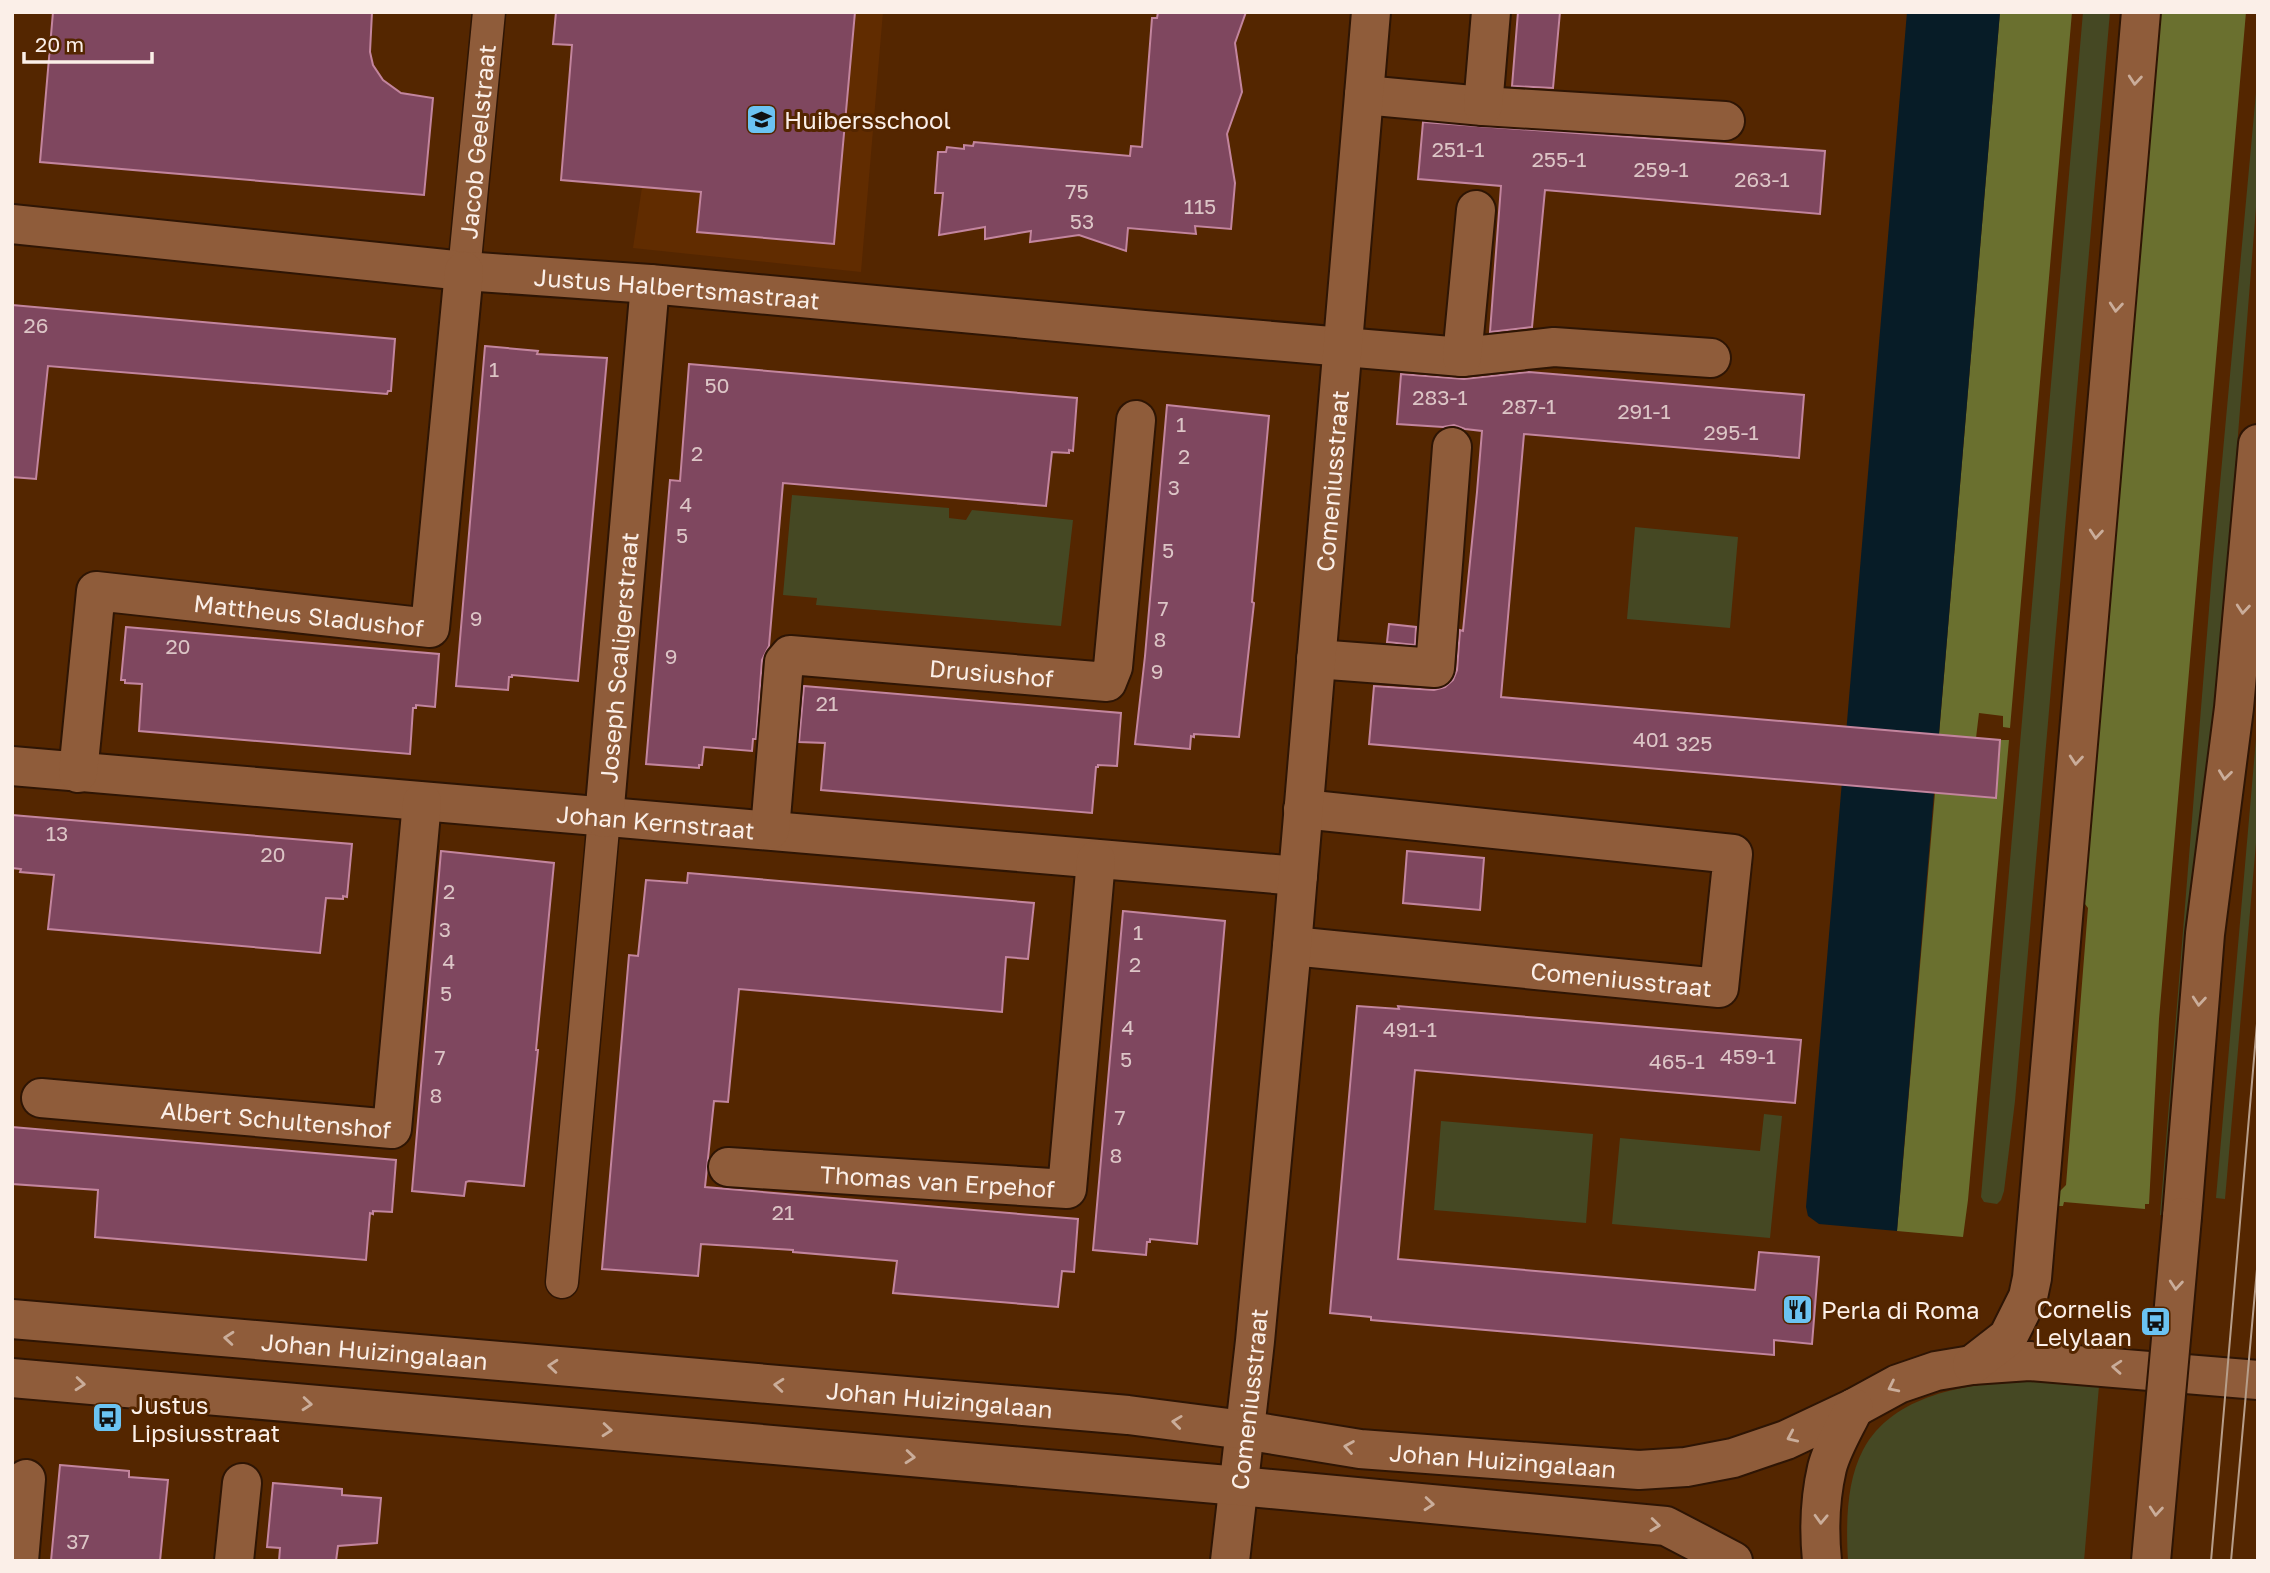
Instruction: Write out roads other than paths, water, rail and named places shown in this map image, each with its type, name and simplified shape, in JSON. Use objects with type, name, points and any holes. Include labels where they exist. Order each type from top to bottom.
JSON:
[{"type":"street","name":"Jacob Geelstraat","points":[[464,271],[489,12]]},
{"type":"street","name":"Comeniusstraat","points":[[1230,1561],[1292,946],[1371,12]]},
{"type":"street","points":[[1483,106],[1491,12]]},
{"type":"street","points":[[1972,1365],[2008,1337],[2028,1297],[2032,1278],[2141,12]]},
{"type":"street","points":[[1364,95],[1483,106],[1726,121]]},
{"type":"street","points":[[1462,356],[1476,210]]},
{"type":"street","name":"Justus Halbertsmastraat","points":[[12,224],[464,271],[650,284],[1342,346]]},
{"type":"street","name":"Mattheus Sladushof","points":[[78,773],[96,591],[430,628],[464,271]]},
{"type":"street","name":"Joseph Scaligerstraat","points":[[562,1282],[650,284]]},
{"type":"street","points":[[1342,346],[1462,356],[1554,347],[1711,358]]},
{"type":"street","name":"Drusiushof","points":[[770,830],[784,662],[790,655],[1107,681],[1113,667],[1136,420]]},
{"type":"street","points":[[2151,1561],[2205,934],[2234,708],[2258,444]]},
{"type":"street","points":[[1316,659],[1435,667],[1452,447]]},
{"type":"street","name":"Johan Kernstraat","points":[[12,766],[1298,876]]},
{"type":"street","name":"Albert Schultenshof","points":[[41,1098],[392,1129],[422,802]]},
{"type":"street","name":"Comeniusstraat","points":[[1292,946],[1719,988],[1734,854],[1303,809]]},
{"type":"street","name":"Thomas van Erpehof","points":[[728,1167],[1067,1189],[1096,860]]},
{"type":"street","name":"Johan Huizingalaan","points":[[12,1319],[1128,1415],[1360,1449],[1639,1470],[1686,1467],[1734,1458],[1786,1440],[1898,1384],[1936,1371],[1972,1365],[2029,1361],[2258,1380]]},
{"type":"street","name":"Johan Huizingalaan","points":[[12,1378],[1666,1526],[1733,1561]]},
{"type":"street","points":[[1822,1561],[1821,1508],[1828,1467],[1854,1408]]},
{"type":"street","points":[[19,1561],[26,1479]]},
{"type":"street","points":[[234,1561],[242,1483]]},
{"type":"water","points":[[1907,12],[2000,12],[1897,1231],[1819,1224],[1808,1216],[1806,1207]]},
{"type":"tram line","points":[[2211,1561],[2258,1012]]},
{"type":"tram line","points":[[2231,1561],[2258,1258]]},
{"type":"place","name":"Huibersschool","points":[[761,119]]},
{"type":"place","name":"Perla di Roma","points":[[1798,1309]]},
{"type":"place","name":"Cornelis Lelylaan","points":[[2155,1322]]},
{"type":"place","name":"Justus Lipsiusstraat","points":[[108,1418]]}]
